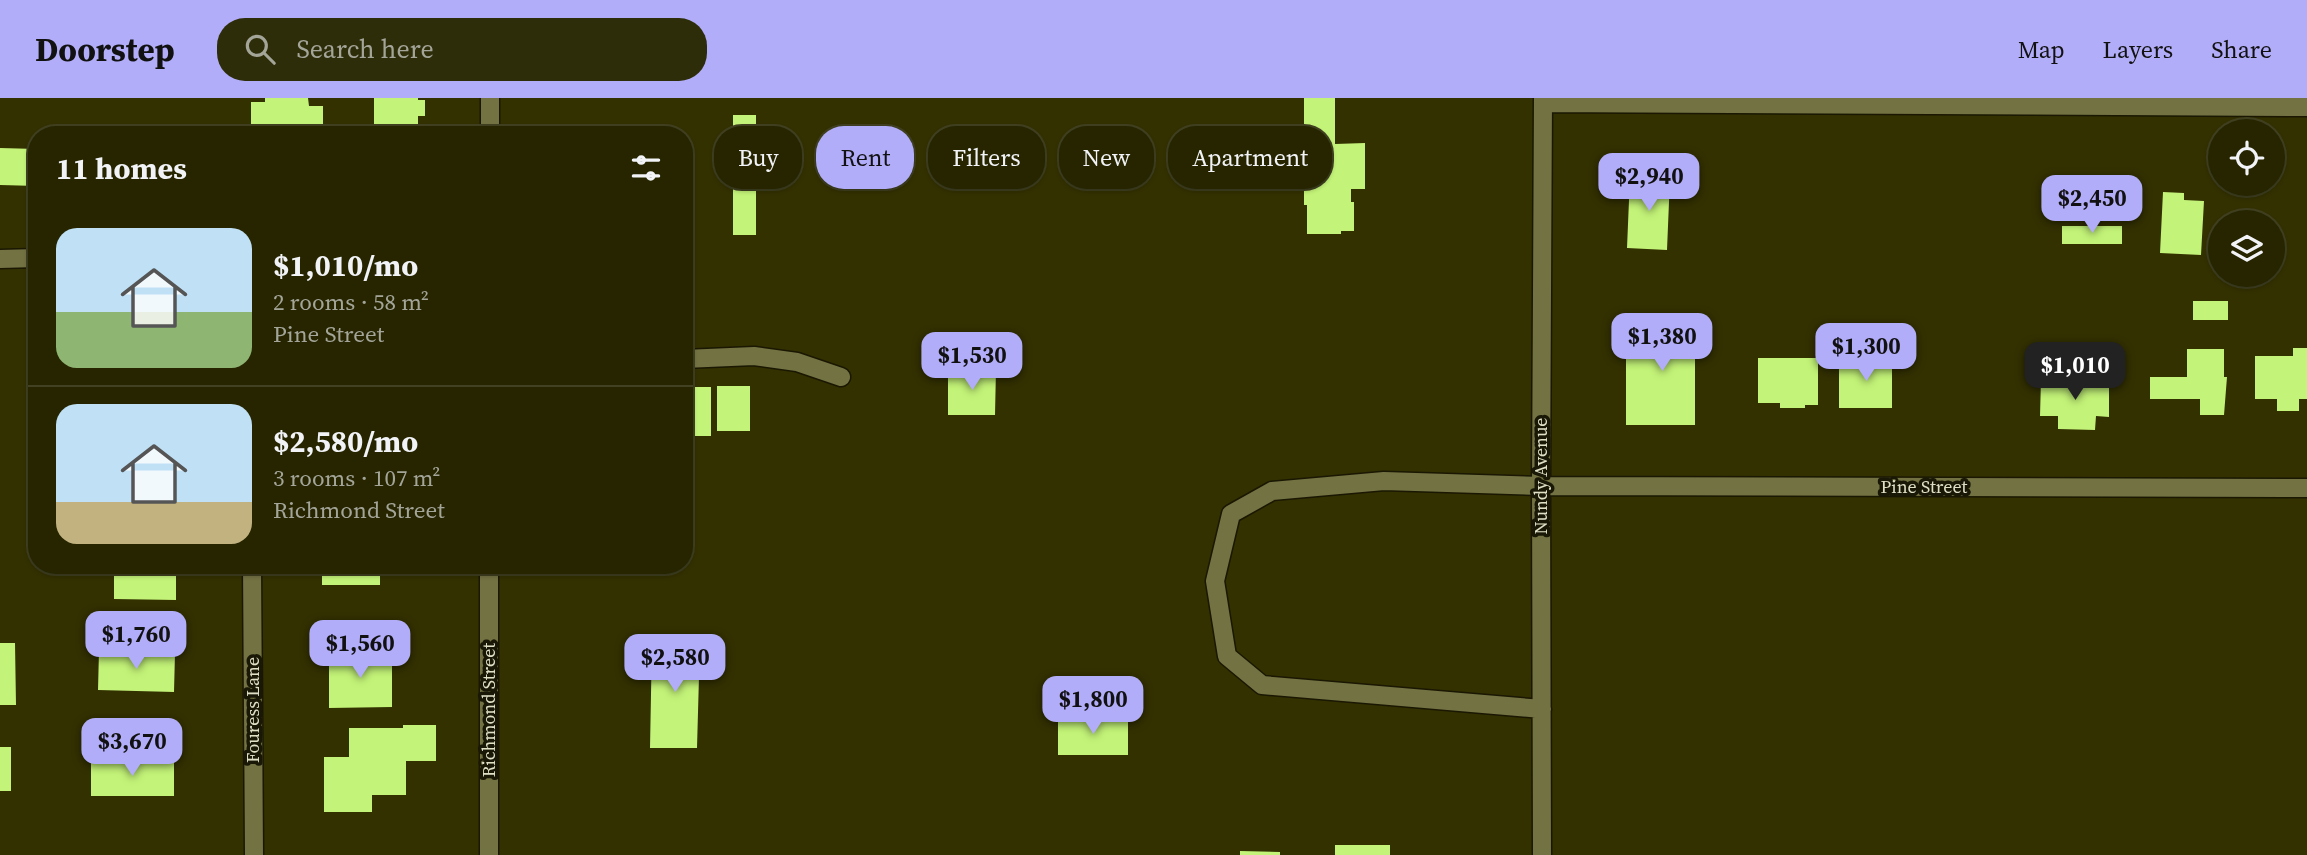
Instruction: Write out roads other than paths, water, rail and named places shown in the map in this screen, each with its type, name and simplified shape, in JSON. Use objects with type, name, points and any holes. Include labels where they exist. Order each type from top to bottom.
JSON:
[{"type":"street","points":[[489,126],[490,98]]},
{"type":"street","points":[[1543,101],[2307,107]]},
{"type":"street","name":"Nundy Avenue","points":[[1542,855],[1543,101]]},
{"type":"street","points":[[0,259],[28,258]]},
{"type":"street","points":[[693,359],[754,356],[797,362],[841,377]]},
{"type":"street","name":"Pine Street","points":[[1542,709],[1262,685],[1227,656],[1215,581],[1231,514],[1272,491],[1384,481],[1541,486],[2307,488]]},
{"type":"street","name":"Fouress Lane","points":[[252,574],[254,855]]},
{"type":"street","name":"Richmond Street","points":[[489,574],[489,855]]}]
